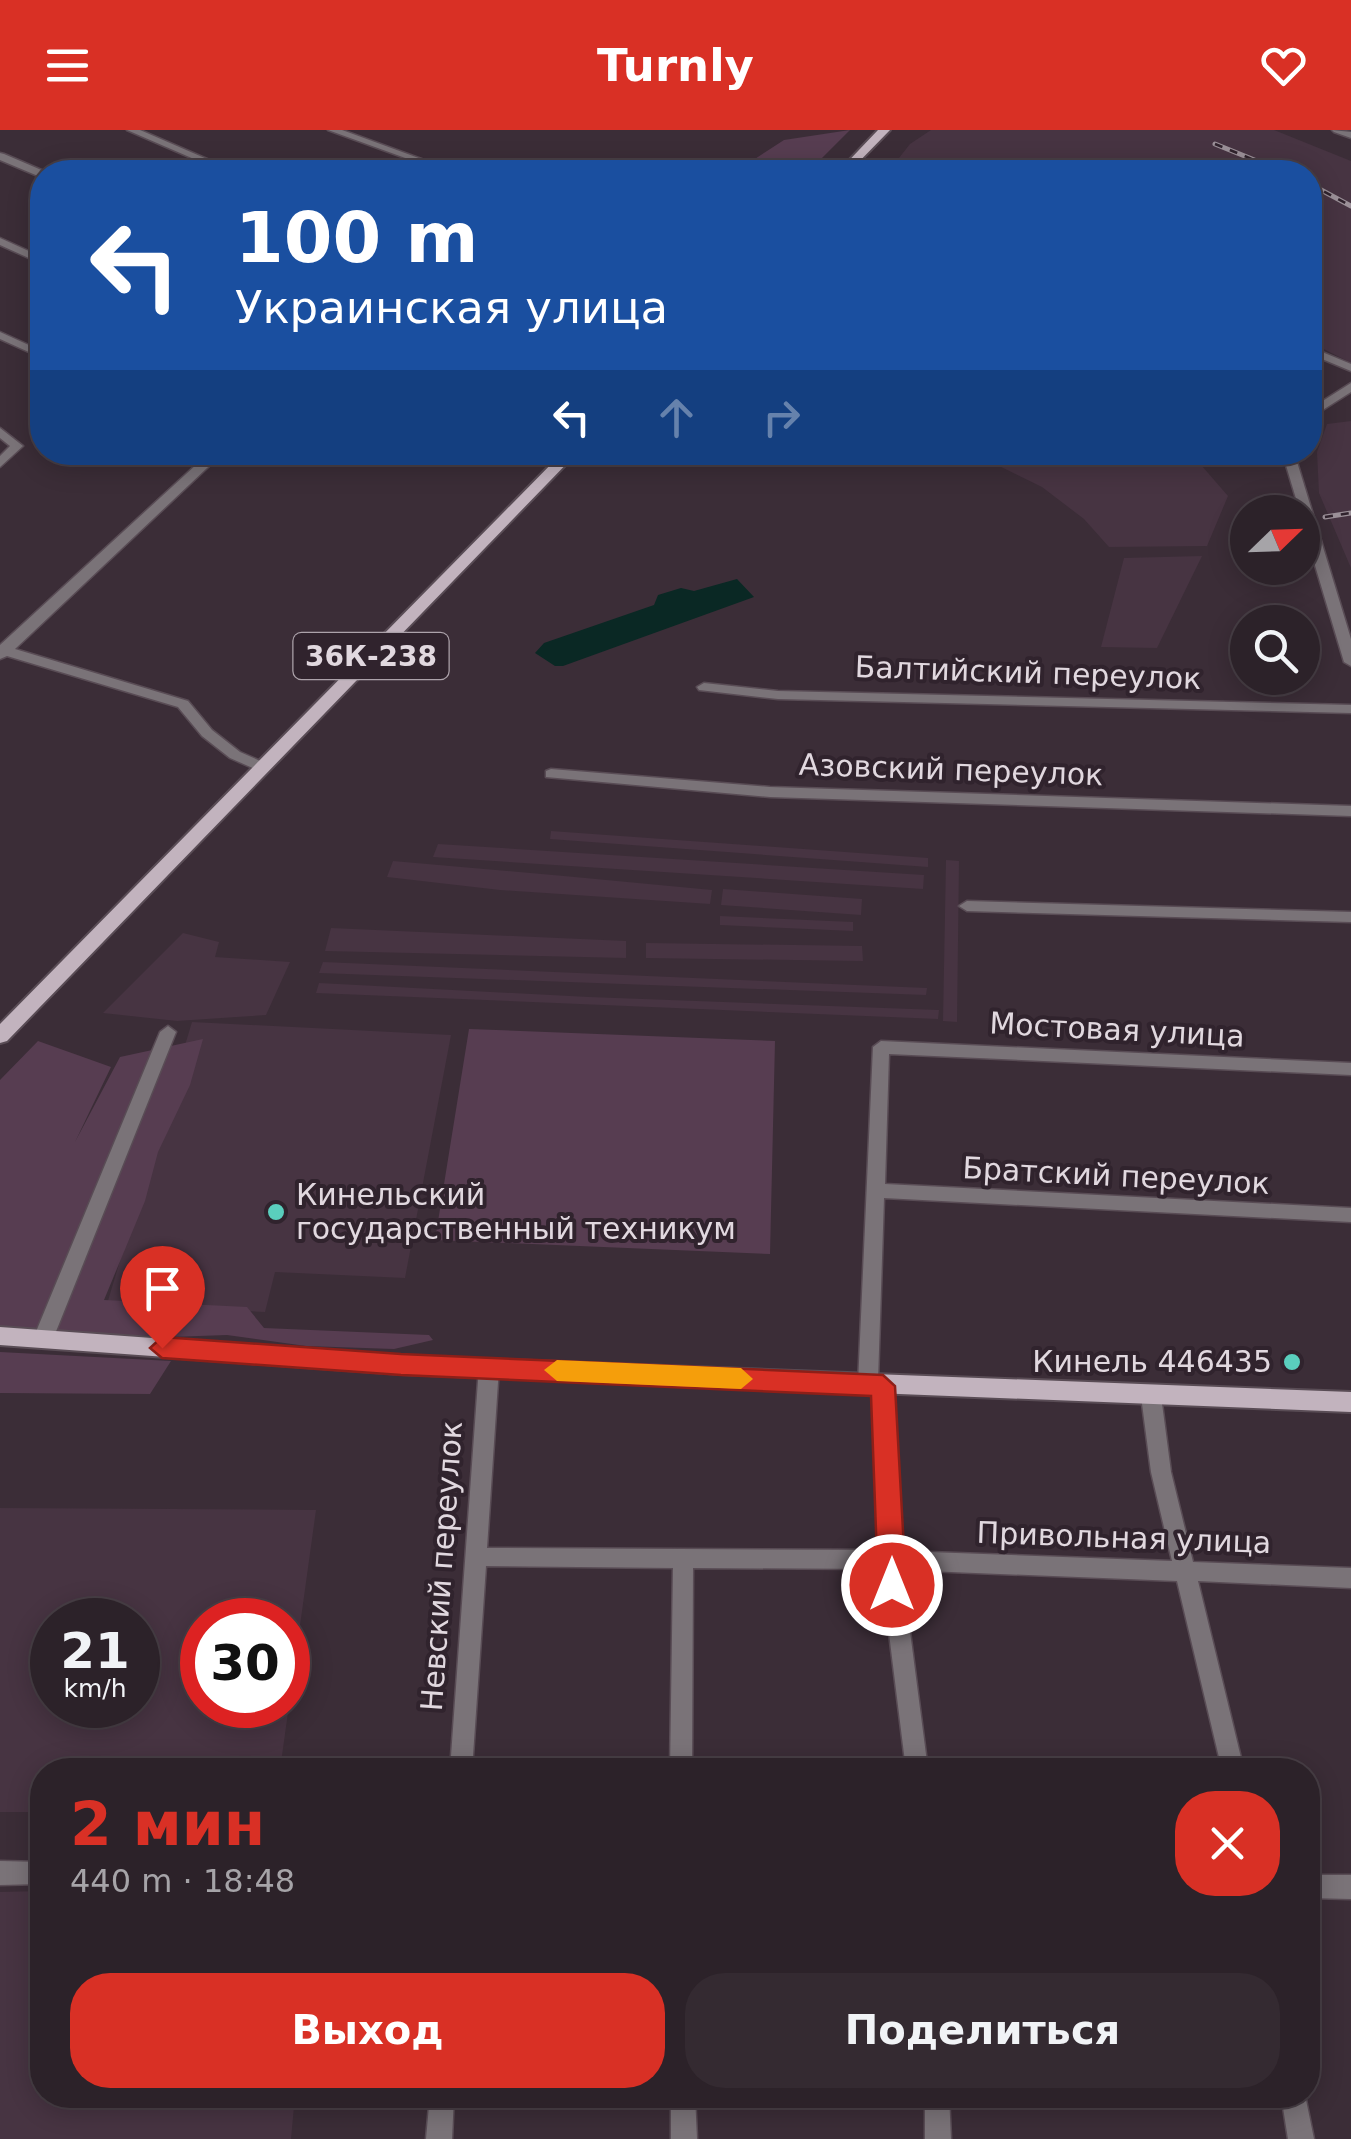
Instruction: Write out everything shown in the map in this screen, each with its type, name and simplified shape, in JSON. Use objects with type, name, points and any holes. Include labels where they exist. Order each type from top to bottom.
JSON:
[{"type":"main road","points":[[855,160],[884,130]]},
{"type":"main road","name":"36К-238","points":[[0,1036],[558,465]]},
{"type":"main road","points":[[0,1336],[489,1367],[1351,1402]]},
{"type":"street","points":[[132,130],[203,160]]},
{"type":"street","points":[[334,130],[418,160]]},
{"type":"street","points":[[1337,130],[1351,135]]},
{"type":"street","points":[[0,156],[30,169]]},
{"type":"street","points":[[0,241],[30,255]]},
{"type":"street","points":[[0,335],[30,350]]},
{"type":"street","points":[[1322,355],[1351,368]]},
{"type":"street","points":[[1322,406],[1351,387]]},
{"type":"street","points":[[0,432],[17,446],[0,462]]},
{"type":"street","points":[[2,651],[204,465]]},
{"type":"street","points":[[1292,465],[1351,662]]},
{"type":"street","points":[[2,651],[183,704],[221,744],[262,767]]},
{"type":"street","name":"Балтийский переулок","points":[[704,686],[778,694],[1351,709]]},
{"type":"street","name":"Азовский переулок","points":[[551,774],[770,792],[1351,810]]},
{"type":"street","points":[[968,906],[1351,917]]},
{"type":"street","points":[[43,1339],[168,1032]]},
{"type":"street","name":"Мостовая улица","points":[[879,1192],[882,1047],[1351,1069]]},
{"type":"street","points":[[879,1192],[875,1385],[894,1560],[892,1585],[914,1758]]},
{"type":"street","name":"Братский переулок","points":[[879,1192],[1351,1215]]},
{"type":"street","name":"Невский переулок","points":[[462,1758],[489,1367]]},
{"type":"street","points":[[1151,1396],[1182,1568],[1219,1700],[1231,1758]]},
{"type":"street","name":"Привольная улица","points":[[474,1558],[894,1560],[1182,1568],[1351,1578]]},
{"type":"street","points":[[681,1758],[683,1561]]},
{"type":"street","points":[[0,1874],[30,1873]]},
{"type":"street","points":[[1320,1886],[1351,1887]]},
{"type":"street","points":[[439,2139],[441,2108]]},
{"type":"street","points":[[684,2108],[684,2139]]},
{"type":"street","points":[[937,2108],[938,2139]]},
{"type":"street","points":[[1295,2108],[1301,2139]]},
{"type":"shaded area","points":[[850,130],[820,160],[753,160],[784,140]]},
{"type":"shaded area","points":[[931,130],[1274,130],[1351,161],[1351,363],[1322,348],[1322,160],[897,160],[910,144]]},
{"type":"shaded area","points":[[1351,421],[1351,568],[1319,493],[1322,438],[1327,424]]},
{"type":"shaded area","points":[[997,465],[1203,465],[1228,496],[1207,546],[1109,547],[1084,519],[1042,487]]},
{"type":"shaded area","points":[[1202,556],[1157,648],[1101,647],[1124,558]]},
{"type":"shaded area","points":[[737,579],[754,597],[563,666],[555,666],[535,653],[544,643],[654,605],[658,595],[681,588],[694,591]]},
{"type":"shaded area","points":[[551,831],[928,858],[928,867],[550,839]]},
{"type":"shaded area","points":[[438,844],[924,875],[923,889],[433,857]]},
{"type":"shaded area","points":[[946,860],[959,861],[957,1022],[943,1021]]},
{"type":"shaded area","points":[[393,861],[712,890],[710,904],[500,890],[387,877]]},
{"type":"shaded area","points":[[723,889],[862,899],[861,915],[721,905]]},
{"type":"shaded area","points":[[720,916],[853,922],[853,931],[720,925]]},
{"type":"shaded area","points":[[331,928],[626,941],[626,958],[325,951]]},
{"type":"shaded area","points":[[183,933],[219,942],[215,957],[290,962],[266,1015],[177,1021],[103,1013]]},
{"type":"shaded area","points":[[646,943],[862,946],[863,961],[646,958]]},
{"type":"shaded area","points":[[323,962],[927,988],[926,995],[319,973]]},
{"type":"shaded area","points":[[319,983],[939,1010],[938,1019],[316,993]]},
{"type":"shaded area","name":"Кинельский государственный техникум","points":[[192,1022],[451,1035],[405,1278],[275,1272],[265,1312],[107,1304]]},
{"type":"shaded area","points":[[469,1029],[775,1041],[770,1254],[435,1240]]},
{"type":"shaded area","points":[[203,1039],[190,1085],[158,1152],[145,1201],[104,1300],[247,1307],[264,1328],[429,1335],[433,1340],[394,1349],[306,1346],[227,1335],[170,1337],[0,1328],[0,1080],[38,1041],[111,1067],[75,1142],[120,1057]]},
{"type":"shaded area","points":[[0,1352],[171,1361],[150,1394],[0,1393]]},
{"type":"shaded area","points":[[0,1508],[316,1510],[304,1598],[180,1598],[180,1728],[286,1728],[282,1758],[30,1758],[30,1812],[0,1812]]},
{"type":"shaded area","points":[[30,1891],[30,2108],[294,2108],[291,2139],[0,2139],[0,1892]]},
{"type":"railway","points":[[1215,144],[1254,160]]},
{"type":"railway","points":[[1322,190],[1351,206]]},
{"type":"railway","points":[[1325,517],[1351,513]]},
{"type":"slow traffic","points":[[557,1370],[741,1379]]},
{"type":"place","name":"Кинельский государственный техникум","points":[[276,1212]]},
{"type":"place","name":"Кинель 446435","points":[[1292,1362]]},
{"type":"route","points":[[162,1348],[401,1365],[883,1386],[894,1560],[892,1585]]}]
